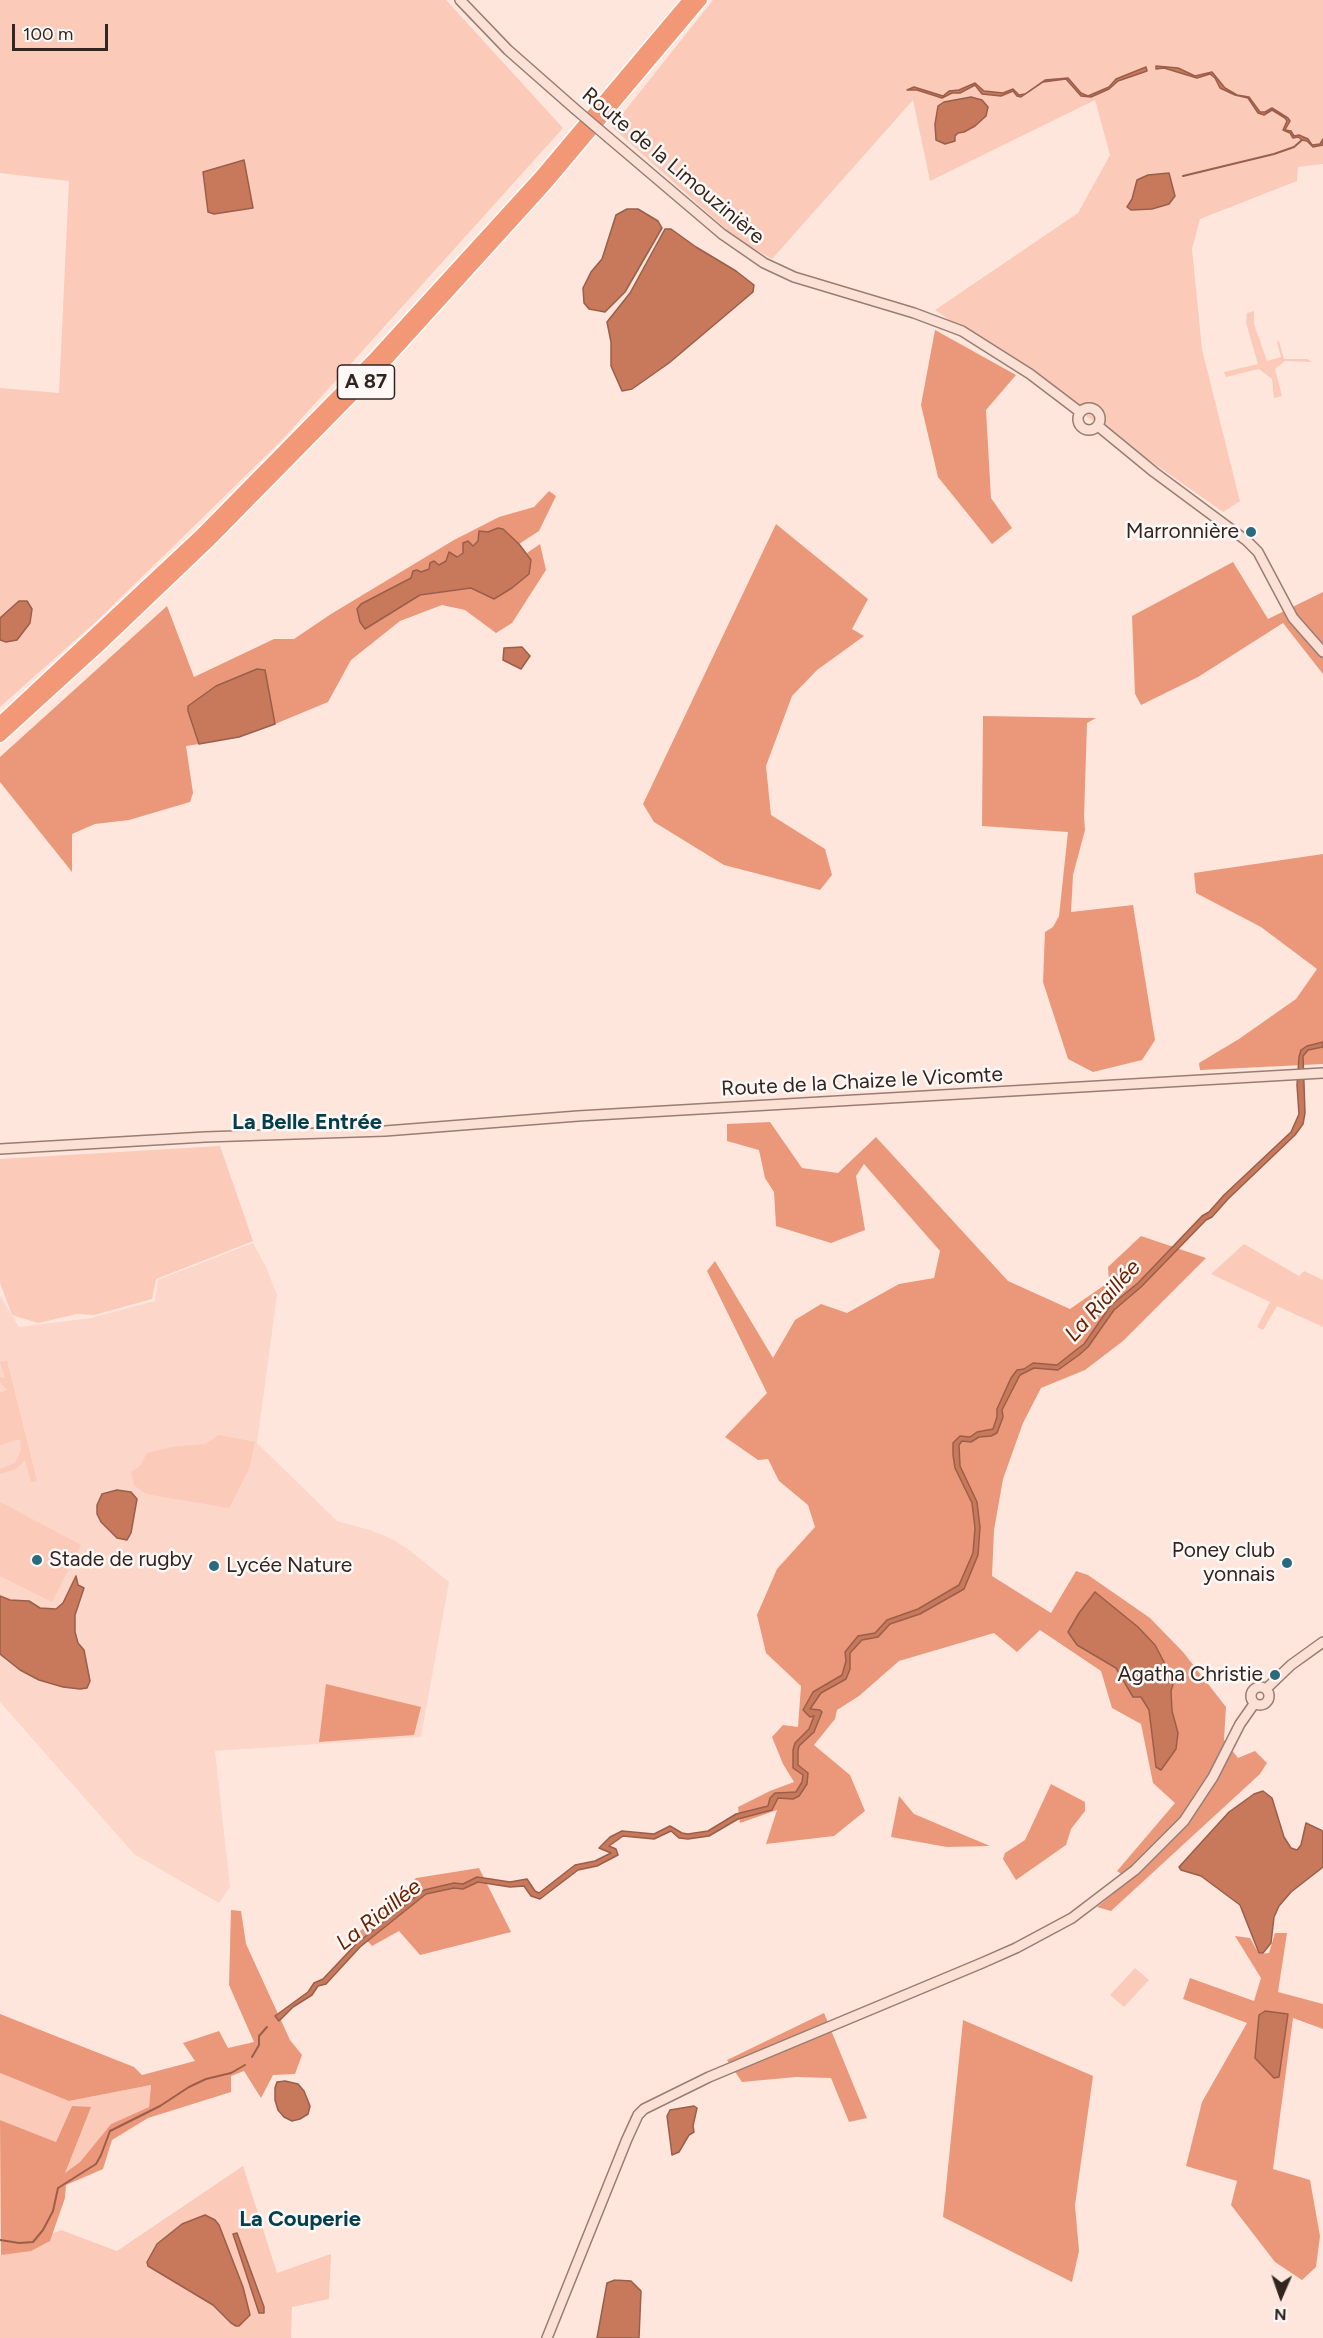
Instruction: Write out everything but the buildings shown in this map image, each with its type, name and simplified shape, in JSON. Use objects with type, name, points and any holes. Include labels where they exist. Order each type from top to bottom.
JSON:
[{"type":"highway","name":"A 87","points":[[0,723],[194,542],[367,367],[540,177],[689,0]]},
{"type":"highway","name":"A 87","points":[[0,736],[208,542],[380,367],[546,184],[701,0]]},
{"type":"street","name":"Route de la Limouzinière","points":[[460,0],[508,50],[575,109],[722,234],[764,263],[794,278],[915,313],[962,331],[1030,374],[1080,412]]},
{"type":"street","points":[[1087,408],[1095,410],[1100,417],[1098,426],[1093,430],[1083,428],[1078,423],[1080,412],[1087,408]]},
{"type":"street","points":[[1098,426],[1154,472],[1247,541],[1258,552],[1293,618],[1323,652]]},
{"type":"street","name":"Route de la Chaize le Vicomte","points":[[0,1149],[431,1122],[474,1123],[1323,1073]]},
{"type":"street","points":[[547,2338],[627,2139],[638,2115],[644,2109],[709,2077],[991,1959],[1072,1918],[1135,1870],[1184,1821],[1213,1777],[1240,1724],[1254,1704],[1251,1698],[1254,1689],[1258,1687],[1266,1689],[1291,1665],[1323,1642]]},
{"type":"shaded area","points":[[0,0],[446,0],[563,128],[284,438],[100,618],[0,707],[0,388],[59,393],[69,181],[0,173]]},
{"type":"shaded area","points":[[713,0],[1323,0],[1323,164],[1298,167],[1297,181],[1200,219],[1192,249],[1202,349],[1240,501],[1223,512],[935,310],[1078,213],[1110,155],[1095,100],[930,181],[913,100],[772,259],[738,240],[612,127]]},
{"type":"shaded area","points":[[1156,66],[1178,68],[1195,76],[1212,72],[1225,88],[1237,95],[1249,97],[1260,112],[1272,108],[1288,118],[1290,121],[1285,130],[1291,131],[1294,136],[1299,135],[1308,139],[1312,145],[1320,144],[1323,139],[1323,145],[1313,147],[1307,141],[1298,137],[1293,138],[1290,133],[1283,130],[1287,121],[1285,118],[1272,110],[1264,115],[1258,113],[1248,98],[1235,95],[1220,88],[1210,74],[1197,78],[1164,68],[1156,69]]},
{"type":"shaded area","points":[[1146,67],[1147,71],[1118,81],[1109,89],[1091,97],[1081,96],[1066,79],[1043,82],[1021,97],[1013,91],[1001,96],[982,94],[975,85],[960,93],[952,93],[942,98],[917,90],[907,90],[914,87],[943,96],[949,91],[959,90],[975,83],[984,91],[1003,93],[1013,89],[1019,95],[1025,94],[1045,80],[1068,78],[1081,93],[1088,96],[1109,87],[1116,79]]},
{"type":"shaded area","points":[[971,97],[982,100],[988,107],[986,116],[975,126],[958,133],[955,141],[945,144],[936,140],[935,124],[938,106],[944,102]]},
{"type":"shaded area","points":[[244,160],[253,208],[214,214],[208,212],[203,172]]},
{"type":"shaded area","points":[[1169,173],[1175,196],[1169,204],[1152,209],[1131,210],[1127,207],[1132,199],[1137,180],[1148,175]]},
{"type":"shaded area","points":[[627,209],[638,209],[658,221],[662,228],[625,292],[605,312],[589,309],[584,303],[583,288],[591,272],[602,259],[616,215]]},
{"type":"shaded area","points":[[665,229],[671,229],[736,271],[754,285],[753,292],[669,363],[632,389],[622,391],[611,366],[611,342],[607,322],[630,293]]},
{"type":"shaded area","points":[[1254,311],[1254,324],[1267,361],[1281,357],[1277,342],[1279,341],[1284,359],[1307,359],[1312,362],[1285,361],[1275,369],[1282,396],[1274,398],[1272,379],[1259,369],[1226,377],[1224,372],[1258,364],[1246,323],[1247,313]]},
{"type":"shaded area","points":[[935,330],[1016,375],[986,410],[991,498],[1012,528],[992,544],[938,477],[921,405]]},
{"type":"shaded area","points":[[549,491],[556,496],[539,531],[519,544],[503,529],[498,528],[463,553],[362,604],[471,588],[486,596],[531,560],[527,553],[540,544],[546,570],[512,623],[496,633],[465,610],[442,605],[400,621],[351,660],[328,702],[275,724],[264,670],[188,707],[199,744],[186,746],[193,793],[190,802],[129,820],[95,824],[72,834],[72,872],[0,782],[0,757],[167,606],[194,677],[274,639],[294,639],[454,540],[499,517],[534,507]]},
{"type":"shaded area","points":[[776,524],[868,599],[852,629],[864,636],[817,670],[792,696],[766,766],[771,815],[825,849],[832,875],[820,890],[724,865],[654,822],[643,804]]},
{"type":"shaded area","points":[[498,528],[503,529],[519,544],[531,560],[529,574],[512,588],[494,599],[471,588],[420,595],[365,629],[360,622],[357,609],[361,604],[411,578],[413,571],[421,572],[429,569],[430,563],[434,561],[439,565],[446,561],[449,552],[457,557],[463,553],[463,543],[468,541],[473,546],[478,541],[479,531],[488,532]]},
{"type":"shaded area","points":[[1233,562],[1268,619],[1323,592],[1323,674],[1283,623],[1198,677],[1141,705],[1135,694],[1132,616]]},
{"type":"shaded area","points":[[19,601],[27,601],[32,609],[30,623],[17,640],[6,642],[0,640],[0,618]]},
{"type":"shaded area","points":[[522,647],[530,656],[521,669],[503,660],[504,648]]},
{"type":"shaded area","points":[[257,669],[265,670],[275,724],[239,737],[199,744],[188,706],[216,686]]},
{"type":"shaded area","points":[[983,716],[1096,718],[1087,723],[1085,830],[1073,875],[1071,912],[1133,905],[1155,1040],[1142,1060],[1093,1072],[1068,1059],[1043,982],[1045,932],[1053,927],[1059,916],[1068,832],[982,826]]},
{"type":"shaded area","points":[[1323,854],[1323,1064],[1200,1070],[1199,1063],[1239,1039],[1296,999],[1317,969],[1261,927],[1196,893],[1194,873]]},
{"type":"shaded area","points":[[1323,1042],[1323,1047],[1308,1050],[1303,1056],[1305,1113],[1303,1124],[1295,1135],[1212,1217],[1206,1220],[1141,1287],[1114,1310],[1088,1347],[1079,1355],[1058,1370],[1034,1368],[1020,1375],[1002,1410],[1003,1417],[997,1433],[979,1437],[971,1442],[962,1441],[959,1445],[960,1466],[977,1502],[980,1527],[978,1555],[964,1589],[920,1614],[890,1624],[878,1637],[862,1640],[850,1653],[850,1669],[846,1679],[821,1693],[810,1709],[822,1712],[814,1732],[799,1746],[798,1765],[808,1773],[807,1784],[799,1796],[793,1799],[778,1798],[772,1810],[738,1819],[709,1836],[679,1838],[671,1831],[654,1839],[623,1836],[609,1846],[616,1849],[618,1855],[597,1866],[578,1870],[540,1899],[531,1896],[524,1886],[510,1887],[478,1882],[463,1889],[454,1888],[426,1894],[360,1947],[326,1984],[318,1986],[312,1995],[293,2007],[279,2021],[275,2016],[308,1992],[314,1983],[323,1979],[357,1943],[424,1890],[454,1883],[463,1884],[477,1877],[510,1882],[527,1879],[539,1893],[575,1865],[595,1861],[611,1853],[599,1848],[610,1837],[622,1831],[654,1834],[670,1826],[688,1834],[708,1831],[736,1814],[768,1806],[770,1798],[775,1793],[796,1792],[803,1775],[793,1768],[793,1750],[795,1743],[809,1729],[814,1716],[810,1717],[803,1710],[813,1692],[842,1675],[846,1661],[845,1652],[858,1636],[875,1633],[887,1620],[918,1609],[959,1585],[973,1553],[975,1528],[972,1503],[955,1468],[953,1443],[960,1436],[970,1437],[977,1432],[993,1429],[997,1409],[1017,1370],[1024,1369],[1033,1363],[1057,1365],[1084,1344],[1111,1305],[1138,1283],[1202,1216],[1209,1212],[1291,1132],[1299,1114],[1297,1085],[1301,1050]]},
{"type":"shaded area","points":[[770,1122],[802,1168],[838,1173],[876,1137],[1008,1281],[1070,1309],[1109,1282],[1108,1267],[1141,1236],[1206,1258],[1123,1341],[1085,1370],[1041,1388],[1023,1423],[1003,1479],[994,1530],[992,1576],[1051,1613],[1076,1571],[1088,1575],[1150,1618],[1183,1652],[1226,1707],[1224,1740],[1238,1758],[1255,1751],[1267,1763],[1260,1774],[1111,1911],[1097,1907],[1130,1880],[1117,1871],[1175,1803],[1153,1783],[1141,1724],[1112,1708],[1101,1671],[1040,1630],[1017,1652],[994,1633],[899,1661],[859,1696],[837,1710],[835,1719],[814,1745],[850,1775],[865,1811],[834,1836],[766,1844],[777,1810],[740,1823],[738,1807],[794,1782],[783,1764],[772,1737],[783,1725],[798,1727],[801,1686],[766,1653],[757,1615],[777,1569],[815,1527],[808,1505],[779,1481],[768,1459],[758,1460],[725,1437],[767,1393],[707,1271],[715,1261],[773,1358],[795,1320],[821,1304],[847,1313],[899,1284],[934,1278],[940,1251],[864,1164],[856,1176],[865,1230],[831,1243],[776,1226],[774,1192],[765,1178],[759,1150],[727,1141],[727,1124]]},
{"type":"shaded area","points":[[220,1146],[253,1241],[156,1279],[152,1299],[94,1315],[77,1314],[38,1323],[12,1315],[0,1283],[0,1159]]},
{"type":"shaded area","name":"Lycée Nature","points":[[253,1243],[277,1295],[257,1443],[337,1521],[390,1538],[408,1549],[449,1582],[421,1737],[215,1751],[230,1887],[219,1903],[134,1854],[0,1702],[0,1296],[19,1327],[91,1318],[155,1301],[158,1280]]},
{"type":"shaded area","points":[[1244,1244],[1299,1276],[1304,1271],[1323,1280],[1323,1327],[1277,1306],[1263,1330],[1257,1327],[1270,1302],[1211,1274]]},
{"type":"shaded area","points":[[7,1361],[37,1481],[31,1482],[25,1460],[16,1469],[0,1474],[0,1469],[15,1463],[21,1450],[20,1439],[0,1445],[0,1393],[7,1390],[0,1382],[0,1377],[5,1378],[0,1362]]},
{"type":"shaded area","points":[[219,1435],[255,1442],[249,1469],[229,1508],[146,1494],[134,1485],[131,1472],[140,1466],[147,1453],[172,1447],[205,1444]]},
{"type":"shaded area","points":[[117,1490],[131,1492],[137,1499],[131,1533],[127,1540],[117,1538],[101,1522],[97,1514],[97,1505],[102,1494]]},
{"type":"shaded area","name":"Stade de rugby","points":[[0,1502],[81,1545],[52,1602],[0,1576]]},
{"type":"shaded area","points":[[76,1576],[78,1585],[84,1588],[75,1615],[75,1632],[78,1643],[84,1650],[90,1681],[87,1688],[80,1689],[39,1680],[20,1670],[0,1654],[0,1596],[10,1600],[29,1601],[40,1608],[56,1609],[63,1603]]},
{"type":"shaded area","points":[[1095,1592],[1138,1627],[1155,1645],[1174,1681],[1171,1691],[1172,1711],[1178,1733],[1176,1749],[1161,1770],[1156,1767],[1149,1710],[1141,1697],[1133,1697],[1116,1668],[1077,1645],[1068,1632]]},
{"type":"shaded area","points":[[326,1684],[421,1707],[414,1735],[319,1742]]},
{"type":"shaded area","points":[[1051,1784],[1085,1802],[1085,1811],[1071,1829],[1066,1845],[1016,1880],[1003,1859],[1005,1853],[1025,1840]]},
{"type":"shaded area","points":[[1263,1791],[1272,1798],[1284,1837],[1291,1848],[1297,1850],[1301,1845],[1306,1823],[1323,1831],[1323,1867],[1291,1892],[1279,1906],[1274,1917],[1271,1943],[1263,1953],[1259,1953],[1240,1905],[1201,1876],[1181,1870],[1179,1867],[1229,1812],[1254,1794]]},
{"type":"shaded area","points":[[899,1796],[914,1814],[990,1846],[947,1847],[891,1837]]},
{"type":"shaded area","points":[[479,1868],[511,1932],[420,1955],[399,1931],[372,1946],[359,1932],[416,1878]]},
{"type":"shaded area","points":[[231,1910],[241,1911],[246,1944],[290,2040],[302,2055],[295,2074],[273,2075],[261,2098],[244,2071],[231,2076],[231,2092],[148,2118],[112,2140],[103,2169],[66,2185],[65,2198],[50,2241],[31,2251],[1,2255],[0,2120],[56,2142],[72,2106],[91,2107],[65,2173],[80,2162],[111,2124],[149,2107],[151,2085],[69,2101],[0,2073],[0,2014],[134,2067],[142,2075],[195,2061],[183,2043],[219,2031],[228,2048],[254,2042],[229,1985]]},
{"type":"shaded area","points":[[1275,1933],[1287,1933],[1278,1992],[1323,2004],[1323,2029],[1293,2018],[1273,2169],[1310,2180],[1320,2236],[1316,2267],[1302,2280],[1275,2262],[1231,2205],[1237,2181],[1186,2166],[1202,2102],[1247,2023],[1183,1999],[1190,1978],[1254,2001],[1261,1978],[1235,1936],[1250,1938],[1259,1954],[1269,1953]]},
{"type":"shaded area","points":[[1135,1968],[1149,1980],[1124,2007],[1110,1995]]},
{"type":"shaded area","points":[[1265,2011],[1288,2014],[1279,2077],[1274,2078],[1255,2058],[1259,2015]]},
{"type":"shaded area","points":[[824,2013],[867,2118],[849,2122],[831,2078],[796,2077],[742,2082],[727,2060]]},
{"type":"shaded area","points":[[963,2020],[1093,2076],[1075,2205],[1079,2251],[1072,2282],[943,2217]]},
{"type":"shaded area","points":[[0,2073],[69,2101],[151,2085],[149,2107],[111,2124],[80,2162],[64,2174],[72,2106],[56,2142],[0,2120]]},
{"type":"shaded area","points":[[277,2082],[298,2084],[304,2091],[310,2106],[308,2114],[300,2119],[292,2121],[278,2110],[275,2088]]},
{"type":"shaded area","points":[[694,2106],[697,2108],[694,2132],[689,2135],[679,2152],[672,2155],[667,2116],[670,2110]]},
{"type":"shaded area","points":[[243,2166],[277,2273],[331,2254],[329,2299],[292,2307],[291,2338],[0,2338],[0,2255],[61,2230],[117,2251]]},
{"type":"shaded area","points":[[205,2215],[219,2225],[243,2287],[250,2315],[239,2326],[231,2323],[213,2305],[148,2266],[147,2262],[157,2244],[182,2224]]},
{"type":"shaded area","points":[[237,2233],[264,2307],[264,2313],[259,2313],[233,2234]]},
{"type":"shaded area","points":[[615,2280],[631,2281],[641,2291],[639,2338],[597,2338],[607,2283]]},
{"type":"waterway","points":[[1183,176],[1274,154],[1294,147],[1302,140]]},
{"type":"waterway","name":"La Riaillée","points":[[252,2057],[259,2045],[259,2036],[267,2027]]},
{"type":"waterway","name":"La Riaillée","points":[[0,2240],[19,2243],[33,2242],[43,2230],[53,2211],[58,2188],[96,2164],[110,2131],[160,2106],[189,2087],[206,2079],[231,2073],[245,2065]]},
{"type":"place","name":"Marronnière","points":[[1251,532]]},
{"type":"place","name":"Stade de rugby","points":[[37,1560]]},
{"type":"place","name":"Poney club yonnais","points":[[1287,1563]]},
{"type":"place","name":"Lycée Nature","points":[[214,1566]]},
{"type":"place","name":"Agatha Christie","points":[[1275,1675]]},
{"type":"district","name":"La Belle Entrée","points":[[307,1123]]},
{"type":"district","name":"La Couperie","points":[[300,2220]]}]
